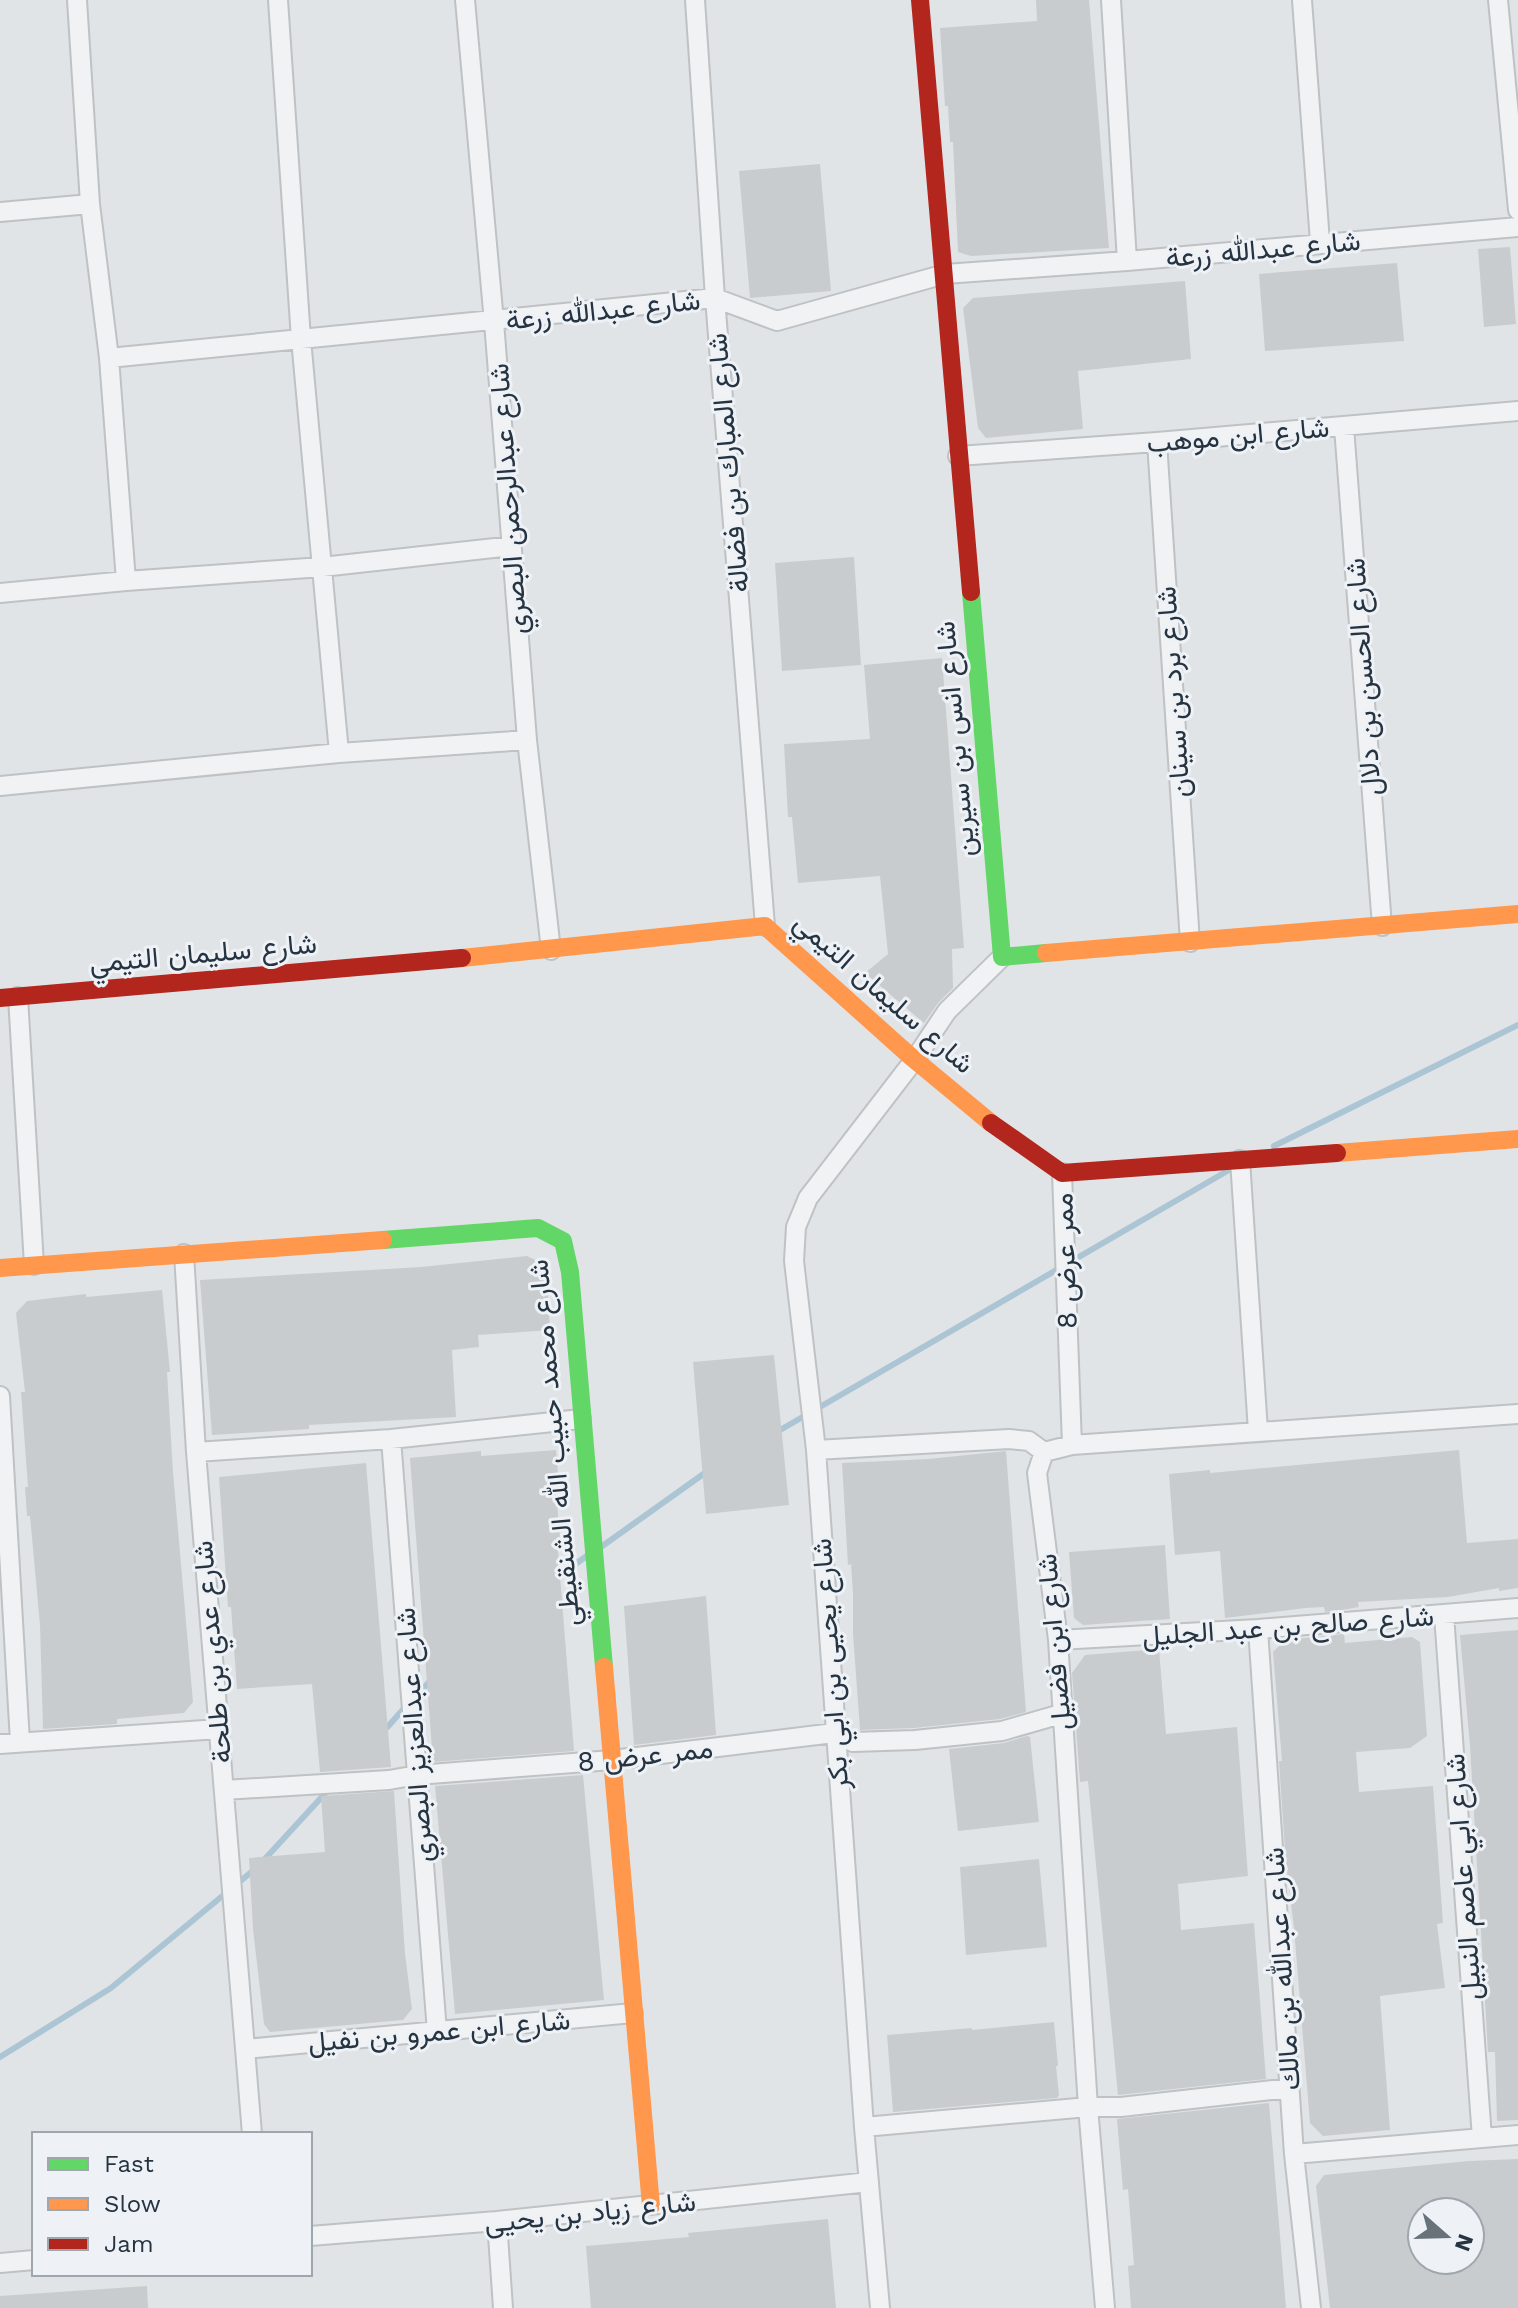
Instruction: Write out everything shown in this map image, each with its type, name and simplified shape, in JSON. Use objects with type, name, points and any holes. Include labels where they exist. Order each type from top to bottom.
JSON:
[{"type":"street","points":[[77,0],[90,204],[109,358],[126,581]]},
{"type":"street","points":[[278,0],[301,339],[339,753]]},
{"type":"street","name":"شارع عبدالرحمن البصري","points":[[465,0],[527,740],[551,950]]},
{"type":"street","name":"شارع المبارك بن فضالة","points":[[695,0],[715,298],[765,926]]},
{"type":"street","name":"شارع انس بن سيرين","points":[[920,0],[1002,957]]},
{"type":"street","points":[[1111,0],[1127,261]]},
{"type":"street","points":[[1302,0],[1320,242]]},
{"type":"street","points":[[1498,0],[1518,210]]},
{"type":"street","points":[[0,212],[90,204]]},
{"type":"street","name":"شارع عبدالله زرعة","points":[[109,358],[715,298],[777,321],[945,274],[1518,227]]},
{"type":"street","name":"شارع ابن موهب","points":[[958,456],[1518,411]]},
{"type":"street","name":"شارع الحسن بن دلال","points":[[1344,427],[1382,926]]},
{"type":"street","name":"شارع برد بن سينان","points":[[1157,442],[1190,942]]},
{"type":"street","points":[[0,593],[322,567],[512,546]]},
{"type":"street","points":[[0,786],[339,753],[527,740]]},
{"type":"street","points":[[1002,957],[1518,914]]},
{"type":"street","name":"شارع سليمان التيمي","points":[[9,998],[551,950],[765,926],[915,1059],[1029,1152],[1062,1173]]},
{"type":"street","name":"شارع يحيى بن ابي بكر","points":[[880,2308],[834,1733],[816,1450],[794,1261],[796,1227],[808,1198],[915,1059],[947,1011],[1002,957]]},
{"type":"street","points":[[9,998],[34,1265]]},
{"type":"street","points":[[1062,1173],[1518,1139]]},
{"type":"street","points":[[1240,1160],[1258,1431]]},
{"type":"street","name":"ممر عرض 8","points":[[1062,1173],[1072,1445]]},
{"type":"street","name":"شارع محمد حبيب الله الشنقيطي","points":[[0,1268],[538,1228],[563,1241],[570,1272],[651,2206]]},
{"type":"street","name":"شارع عدي بن طلحة","points":[[184,1254],[196,1452],[252,2132]]},
{"type":"street","points":[[0,1396],[20,1742]]},
{"type":"street","points":[[816,1450],[1009,1439],[1029,1441],[1044,1452],[1072,1445],[1518,1414]]},
{"type":"street","points":[[196,1452],[391,1439],[581,1419]]},
{"type":"street","name":"شارع عبدالعزيز البصري","points":[[391,1439],[437,2032]]},
{"type":"street","name":"شارع ابن فضيل","points":[[1044,1452],[1037,1473],[1058,1640],[1088,2107],[1105,2308]]},
{"type":"street","name":"شارع صالح بن عبد الجليل","points":[[1058,1640],[1258,1629],[1518,1608]]},
{"type":"street","name":"شارع ابي عاصم النبيل","points":[[1444,1615],[1482,2138]]},
{"type":"street","name":"شارع عبدالله بن مالك","points":[[1258,1629],[1294,2154],[1311,2308]]},
{"type":"street","name":"ممر عرض 8","points":[[224,1790],[389,1780],[417,1775],[612,1760],[834,1733],[853,1742],[915,1740],[1002,1731],[1061,1714]]},
{"type":"street","points":[[0,1744],[219,1729]]},
{"type":"street","name":"شارع ابن عمرو بن نفيل","points":[[245,2049],[633,2013]]},
{"type":"street","points":[[864,2127],[1088,2107],[1135,2106],[1290,2088]]},
{"type":"street","points":[[1294,2154],[1518,2135]]},
{"type":"street","name":"شارع زياد بن يحيى","points":[[312,2236],[497,2221],[869,2182]]},
{"type":"street","points":[[497,2221],[503,2308]]},
{"type":"street","points":[[0,2263],[32,2260]]},
{"type":"building","points":[[1036,0],[1089,0],[1109,248],[971,256],[958,252],[953,142],[950,142],[948,106],[945,106],[940,28],[1037,21]]},
{"type":"building","points":[[820,164],[831,291],[750,298],[739,171]]},
{"type":"building","points":[[1510,247],[1516,324],[1484,327],[1478,249]]},
{"type":"building","points":[[1397,263],[1404,341],[1265,351],[1259,274]]},
{"type":"building","points":[[1185,281],[1191,359],[1078,371],[1083,429],[986,438],[978,428],[963,308],[973,298]]},
{"type":"building","points":[[854,557],[861,665],[782,671],[775,563]]},
{"type":"building","points":[[942,658],[964,948],[952,949],[953,988],[924,1023],[865,973],[888,954],[880,876],[798,883],[792,817],[788,817],[784,744],[870,739],[864,665]]},
{"type":"building","points":[[527,1256],[546,1265],[550,1330],[478,1335],[479,1347],[452,1350],[456,1417],[309,1425],[309,1429],[212,1435],[200,1280],[421,1267]]},
{"type":"building","points":[[162,1290],[170,1372],[167,1372],[173,1472],[193,1702],[184,1713],[117,1719],[117,1724],[43,1729],[40,1625],[25,1487],[28,1487],[21,1392],[25,1392],[16,1313],[27,1301]]},
{"type":"building","points":[[774,1355],[789,1505],[706,1514],[693,1362]]},
{"type":"building","points":[[556,1450],[560,1501],[557,1502],[560,1538],[557,1538],[574,1751],[433,1762],[410,1458],[481,1451],[481,1456]]},
{"type":"building","points":[[1459,1450],[1467,1543],[1518,1539],[1518,1588],[1499,1591],[1499,1588],[1448,1597],[1358,1602],[1359,1607],[1325,1612],[1324,1607],[1305,1608],[1225,1618],[1220,1551],[1175,1555],[1169,1474]]},
{"type":"building","points":[[1006,1451],[1026,1712],[1000,1719],[860,1730],[842,1463]]},
{"type":"building","points":[[366,1463],[391,1767],[320,1772],[312,1684],[237,1689],[219,1477]]},
{"type":"building","points":[[1165,1545],[1170,1619],[1083,1625],[1074,1618],[1069,1552]]},
{"type":"building","points":[[706,1596],[716,1735],[634,1745],[624,1606]]},
{"type":"building","points":[[1518,1630],[1518,2120],[1497,2121],[1495,2052],[1488,2052],[1470,1746],[1460,1635]]},
{"type":"building","points":[[1344,1634],[1345,1643],[1412,1637],[1420,1642],[1427,1736],[1410,1748],[1356,1752],[1359,1792],[1433,1786],[1443,1923],[1437,1924],[1445,1988],[1380,1996],[1390,2130],[1323,2136],[1310,2123],[1286,1864],[1273,1652],[1285,1640]]},
{"type":"building","points":[[1159,1649],[1166,1734],[1237,1727],[1248,1876],[1178,1884],[1181,1930],[1254,1923],[1266,2079],[1118,2095],[1088,1781],[1080,1782],[1072,1673],[1085,1655]]},
{"type":"building","points":[[1030,1737],[1039,1822],[958,1831],[949,1749],[1004,1743]]},
{"type":"building","points":[[583,1775],[604,2000],[455,2014],[435,1786]]},
{"type":"building","points":[[394,1791],[405,1954],[412,2009],[403,2020],[270,2032],[264,2024],[253,1929],[249,1858],[325,1852],[321,1796]]},
{"type":"building","points":[[1039,1859],[1047,1947],[966,1955],[960,1867]]},
{"type":"building","points":[[1054,2022],[1057,2098],[893,2112],[887,2035]]},
{"type":"building","points":[[1269,2103],[1286,2308],[1131,2308],[1128,2266],[1134,2265],[1128,2189],[1123,2190],[1117,2119]]},
{"type":"building","points":[[1518,2159],[1518,2308],[1330,2308],[1316,2186],[1324,2175]]},
{"type":"building","points":[[828,2219],[836,2308],[591,2308],[586,2246],[689,2237],[688,2233]]},
{"type":"building","points":[[147,2286],[148,2308],[0,2308],[0,2296]]},
{"type":"waterway","points":[[1274,1146],[1518,1025]]},
{"type":"waterway","points":[[775,1433],[1229,1170]]},
{"type":"waterway","points":[[601,1547],[709,1470]]},
{"type":"waterway","points":[[555,1579],[588,1555]]},
{"type":"waterway","points":[[415,1697],[432,1679]]},
{"type":"waterway","points":[[383,1732],[407,1705]]},
{"type":"waterway","points":[[263,1861],[331,1787]]},
{"type":"waterway","points":[[0,2057],[111,1988],[255,1869]]},
{"type":"traffic: fast","points":[[971,592],[1002,957],[1046,953]]},
{"type":"traffic: fast","points":[[383,1240],[538,1228],[563,1241],[570,1272],[604,1667]]},
{"type":"traffic: slow","points":[[1046,953],[1518,914]]},
{"type":"traffic: slow","points":[[462,958],[765,926],[909,1055],[991,1123]]},
{"type":"traffic: slow","points":[[1337,1153],[1518,1139]]},
{"type":"traffic: slow","points":[[0,1268],[383,1240]]},
{"type":"traffic: slow","points":[[604,1667],[651,2206]]},
{"type":"traffic: jam","points":[[920,0],[971,592]]},
{"type":"traffic: jam","points":[[0,998],[462,958]]},
{"type":"traffic: jam","points":[[991,1123],[1062,1173],[1337,1153]]}]
